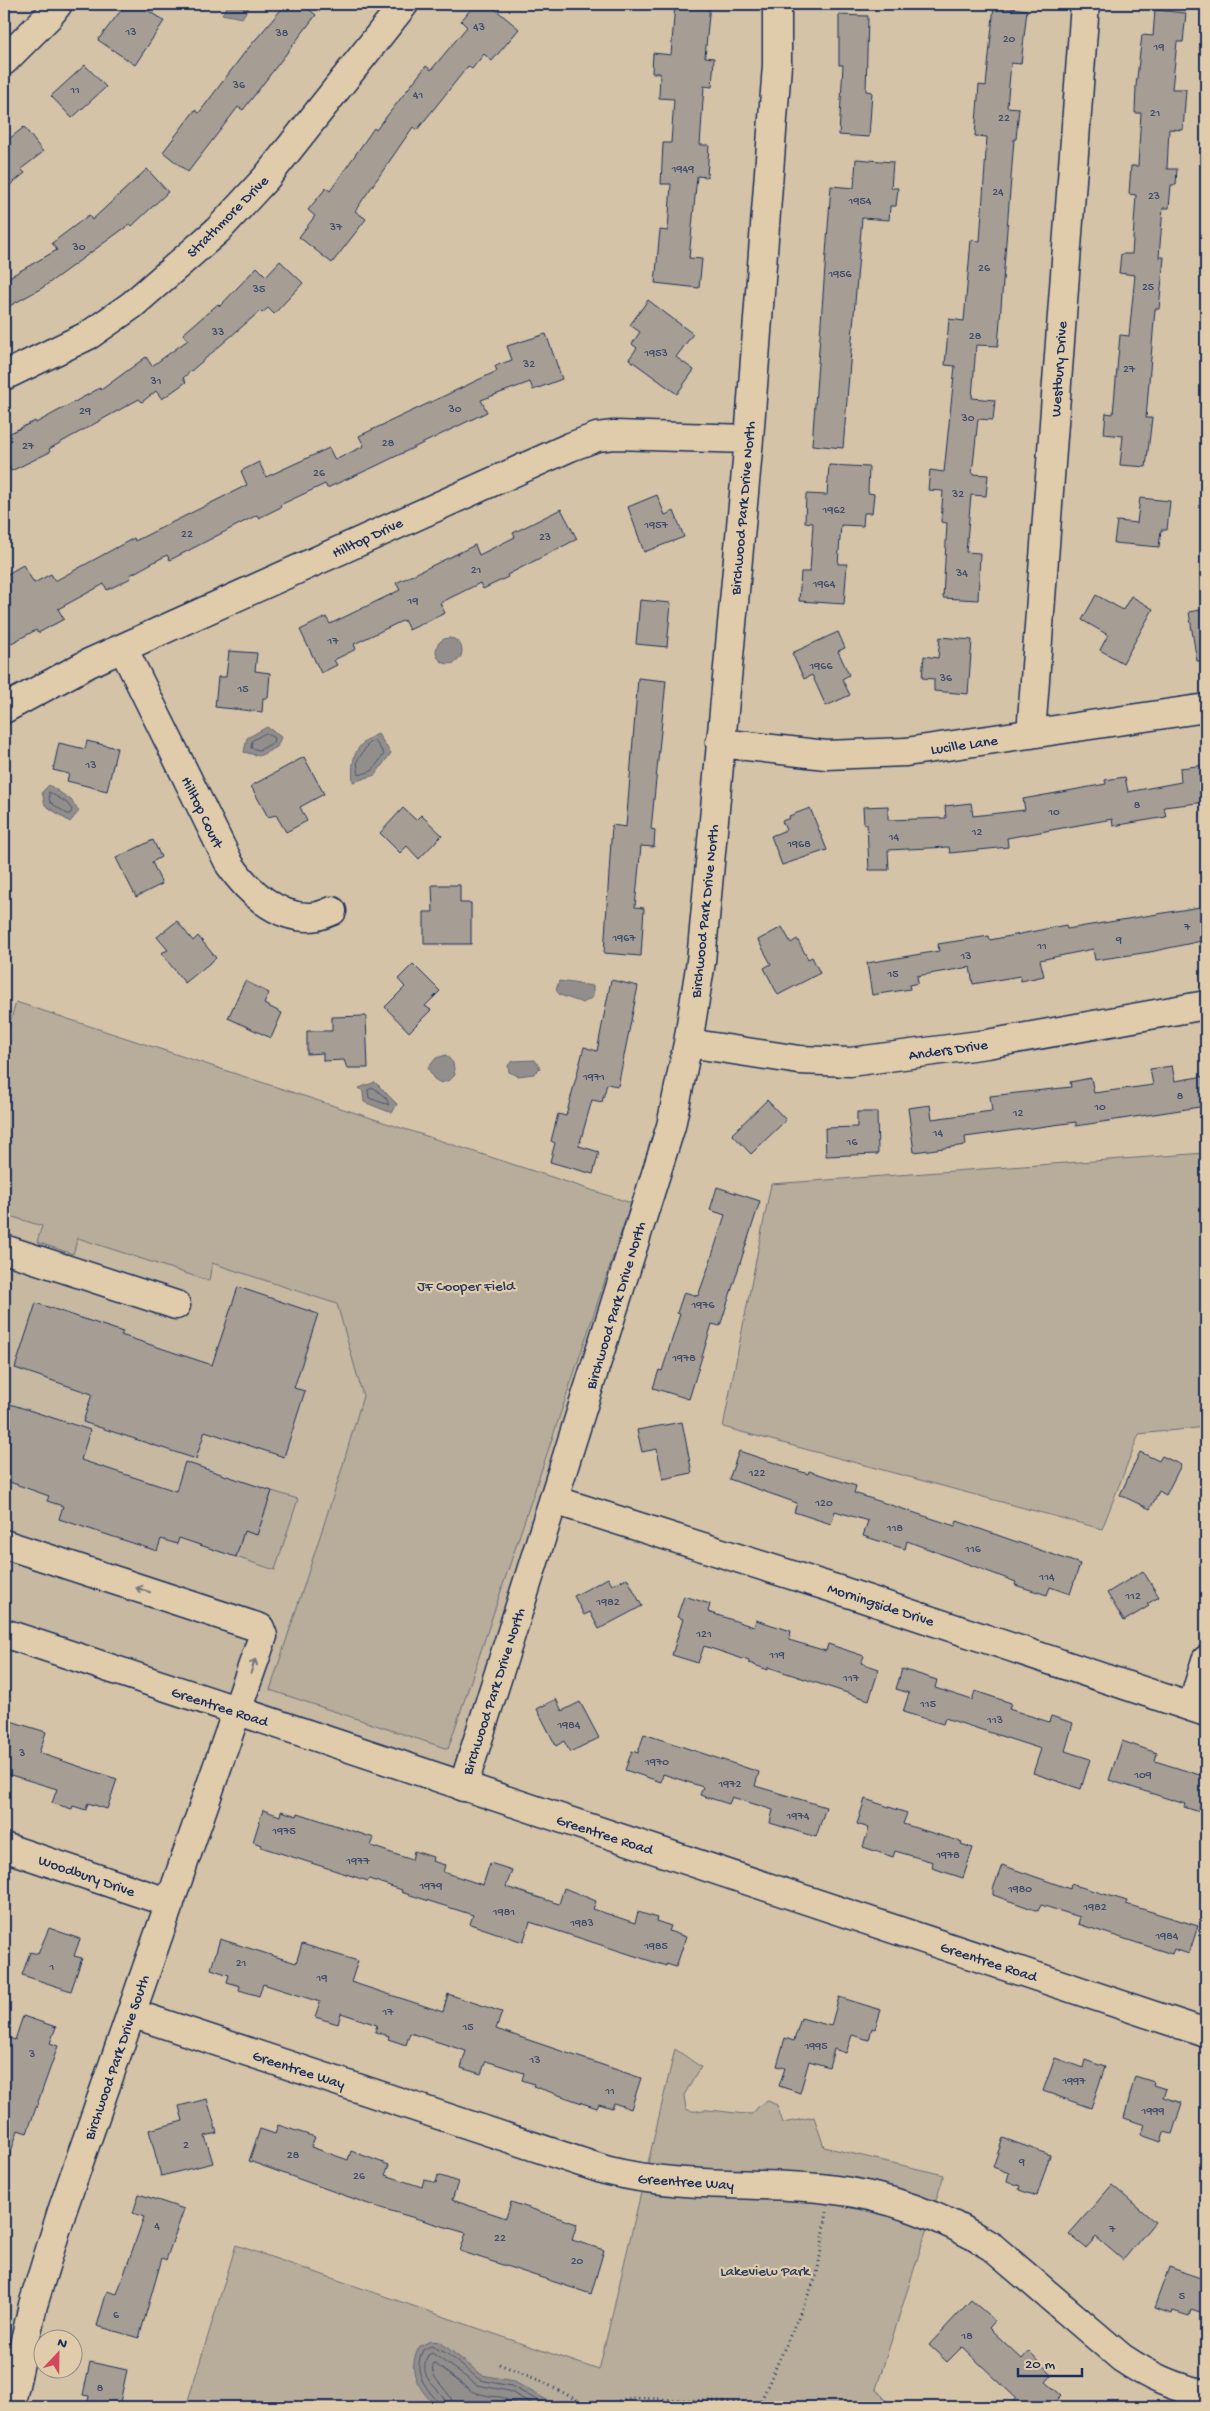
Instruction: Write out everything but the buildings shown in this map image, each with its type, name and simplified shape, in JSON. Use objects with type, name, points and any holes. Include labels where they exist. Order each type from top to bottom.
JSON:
[{"type":"street","points":[[4,60],[48,17],[58,4]]},
{"type":"street","name":"Strathmore Drive","points":[[4,376],[89,335],[132,305],[218,230],[266,178],[404,4]]},
{"type":"street","name":"Birchwood Park Drive North","points":[[463,1787],[671,1126],[688,1043],[702,961],[720,743],[749,439],[777,65],[777,4]]},
{"type":"street","name":"Westbury Drive","points":[[1031,734],[1086,4]]},
{"type":"street","name":"Hilltop Drive","points":[[4,709],[44,686],[123,648],[508,472],[579,443],[614,435],[749,439]]},
{"type":"street","name":"Hilltop Court","points":[[123,648],[230,865],[243,884],[260,898],[291,914],[311,917],[332,911]]},
{"type":"street","name":"Lucille Lane","points":[[720,743],[826,755],[906,752],[1206,708]]},
{"type":"street","name":"Anders Drive","points":[[688,1043],[798,1060],[850,1062],[987,1044],[1206,1005]]},
{"type":"street","points":[[4,1249],[176,1305]]},
{"type":"street","name":"Morningside Drive","points":[[554,1500],[839,1590],[1199,1709]]},
{"type":"street","name":"Birchwood Park Drive South","points":[[4,1544],[260,1628],[263,1636],[50,2248],[33,2305],[10,2407]]},
{"type":"street","name":"Greentree Road","points":[[4,1633],[1206,2033]]},
{"type":"street","points":[[1199,1709],[1206,1660]]},
{"type":"street","name":"Woodbury Drive","points":[[4,1847],[170,1903]]},
{"type":"street","name":"Greentree Way","points":[[132,2013],[605,2170],[657,2181],[828,2189],[901,2205],[968,2232],[1011,2262],[1122,2358],[1144,2373],[1171,2386],[1206,2394]]},
{"type":"path","points":[[760,2403],[817,2275],[828,2207],[828,2189]]},
{"type":"path","points":[[499,2364],[540,2381],[590,2407],[633,2398],[760,2403],[765,2407]]},
{"type":"shaded area","points":[[16,1002],[645,1208],[463,1787],[4,1633],[4,1043]]},
{"type":"green space","name":"JF Cooper Field","points":[[16,1002],[631,1203],[448,1749],[270,1690],[339,1478],[363,1396],[337,1304],[212,1263],[209,1281],[78,1238],[73,1254],[37,1242],[42,1226],[4,1214],[4,1043]]},
{"type":"green space","points":[[1206,1153],[1206,1427],[1139,1434],[1102,1529],[723,1427],[771,1184]]},
{"type":"green space","points":[[272,1491],[298,1499],[275,1570],[236,1557],[244,1531],[257,1535]]},
{"type":"green space","name":"Lakeview Park","points":[[675,2049],[701,2067],[684,2095],[686,2109],[752,2114],[760,2105],[768,2101],[777,2105],[783,2123],[814,2117],[824,2147],[944,2175],[876,2389],[892,2407],[186,2407],[236,2245],[599,2370]]},
{"type":"water","points":[[229,4],[251,4],[242,18],[222,14]]},
{"type":"water","points":[[449,638],[458,642],[462,651],[458,660],[449,664],[440,660],[436,651],[440,642]]},
{"type":"water","points":[[267,727],[281,737],[277,747],[259,756],[244,752],[247,738]]},
{"type":"water","points":[[378,734],[391,753],[375,775],[353,782],[353,766],[356,753],[364,742]]},
{"type":"water","points":[[49,785],[71,800],[79,811],[70,822],[45,805],[42,792]]},
{"type":"water","points":[[559,981],[593,986],[593,997],[583,1003],[560,995],[556,990]]},
{"type":"water","points":[[446,1055],[453,1063],[455,1075],[450,1080],[441,1083],[434,1079],[428,1068],[436,1058]]},
{"type":"water","points":[[535,1060],[540,1068],[534,1074],[518,1076],[509,1072],[508,1065],[513,1061]]},
{"type":"water","points":[[375,1082],[397,1104],[392,1113],[364,1102],[363,1092],[359,1088]]},
{"type":"water","points":[[431,2341],[439,2342],[482,2375],[513,2381],[559,2407],[437,2407],[420,2387],[414,2371],[414,2363],[420,2346]]}]
